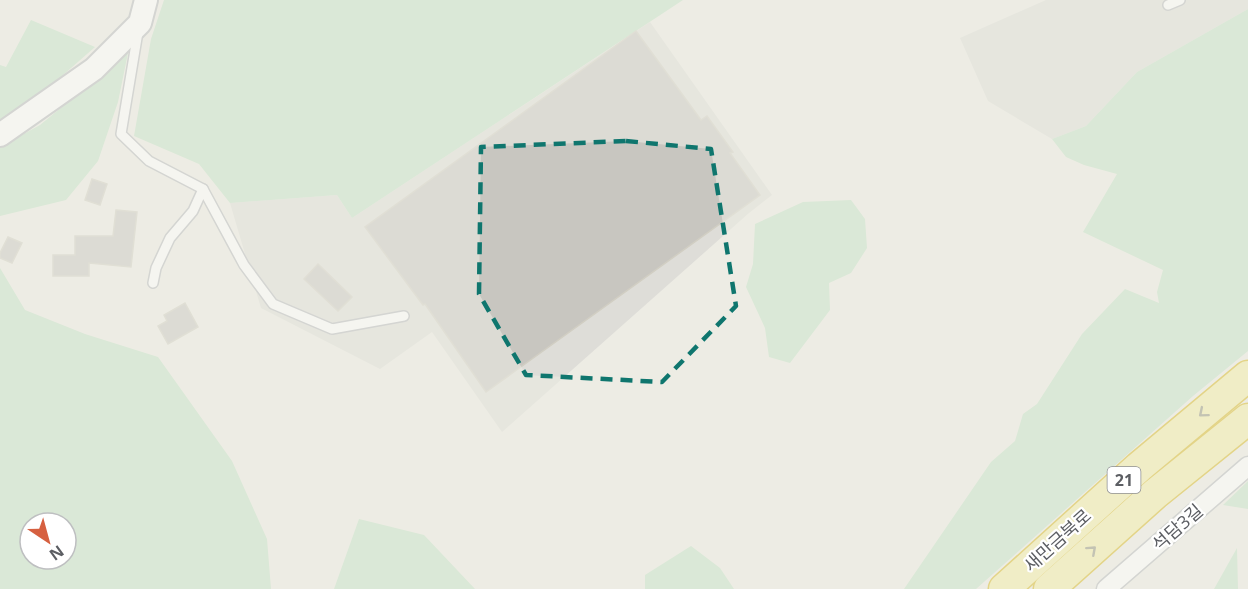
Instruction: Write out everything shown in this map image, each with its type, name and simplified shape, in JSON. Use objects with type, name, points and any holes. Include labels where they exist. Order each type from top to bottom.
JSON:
[{"type":"highway","name":"새만금북로","points":[[1004,589],[1139,467],[1248,376]]},
{"type":"highway","name":"새만금북로","points":[[1049,589],[1155,494],[1248,419]]},
{"type":"street","points":[[0,135],[94,69],[140,23],[146,0]]},
{"type":"street","name":"석담3길","points":[[1106,589],[1248,466]]},
{"type":"lane","points":[[1168,4],[1180,0]]},
{"type":"lane","points":[[140,23],[121,134],[149,161],[203,189],[243,265],[273,304],[332,329],[404,316]]},
{"type":"lane","points":[[153,283],[156,268],[170,238],[194,211],[203,189]]},
{"type":"highlighted area","points":[[626,141],[711,149],[736,306],[662,382],[526,375],[479,294],[481,147]]},
{"type":"shaded area","points":[[1046,0],[1248,0],[1248,9],[1137,72],[1086,126],[1052,139],[988,101],[960,38]]},
{"type":"shaded area","points":[[650,22],[772,195],[502,432],[432,332],[380,369],[261,308],[230,203],[337,195],[352,218]]},
{"type":"green space","points":[[164,0],[683,0],[352,218],[337,195],[230,203],[199,164],[134,136],[151,39]]},
{"type":"green space","points":[[1248,9],[1248,351],[1193,396],[976,589],[904,589],[991,462],[1015,441],[1023,414],[1037,404],[1082,334],[1125,289],[1159,303],[1157,292],[1163,270],[1083,232],[1117,174],[1084,165],[1066,157],[1052,139],[1086,126],[1137,72]]},
{"type":"green space","points":[[31,20],[95,47],[6,125],[0,127],[0,65],[6,67]]},
{"type":"green space","points":[[128,53],[118,102],[98,161],[66,200],[0,216],[0,147],[40,125]]},
{"type":"green space","points":[[851,200],[865,219],[867,248],[851,273],[829,283],[830,310],[790,363],[769,357],[765,328],[746,287],[753,264],[755,224],[803,202]]},
{"type":"green space","points":[[0,268],[25,310],[85,334],[158,357],[232,461],[267,539],[271,589],[0,589]]},
{"type":"green space","points":[[1248,481],[1248,509],[1223,505]]},
{"type":"green space","points":[[359,519],[424,535],[475,589],[334,589]]},
{"type":"green space","points":[[691,546],[720,568],[734,589],[645,589],[645,575]]},
{"type":"green space","points":[[1237,548],[1238,589],[1214,589]]},
{"type":"building","points":[[636,31],[701,120],[707,116],[760,195],[486,392],[425,304],[423,305],[365,227]]},
{"type":"building","points":[[92,179],[107,184],[100,205],[85,200]]},
{"type":"building","points":[[116,210],[137,212],[131,267],[89,263],[89,276],[53,276],[53,255],[75,255],[75,236],[113,236]]},
{"type":"building","points":[[8,237],[22,243],[12,263],[0,258]]},
{"type":"building","points":[[318,264],[352,297],[338,311],[304,279]]},
{"type":"building","points":[[185,303],[198,327],[168,344],[158,326],[167,321],[164,315]]}]
